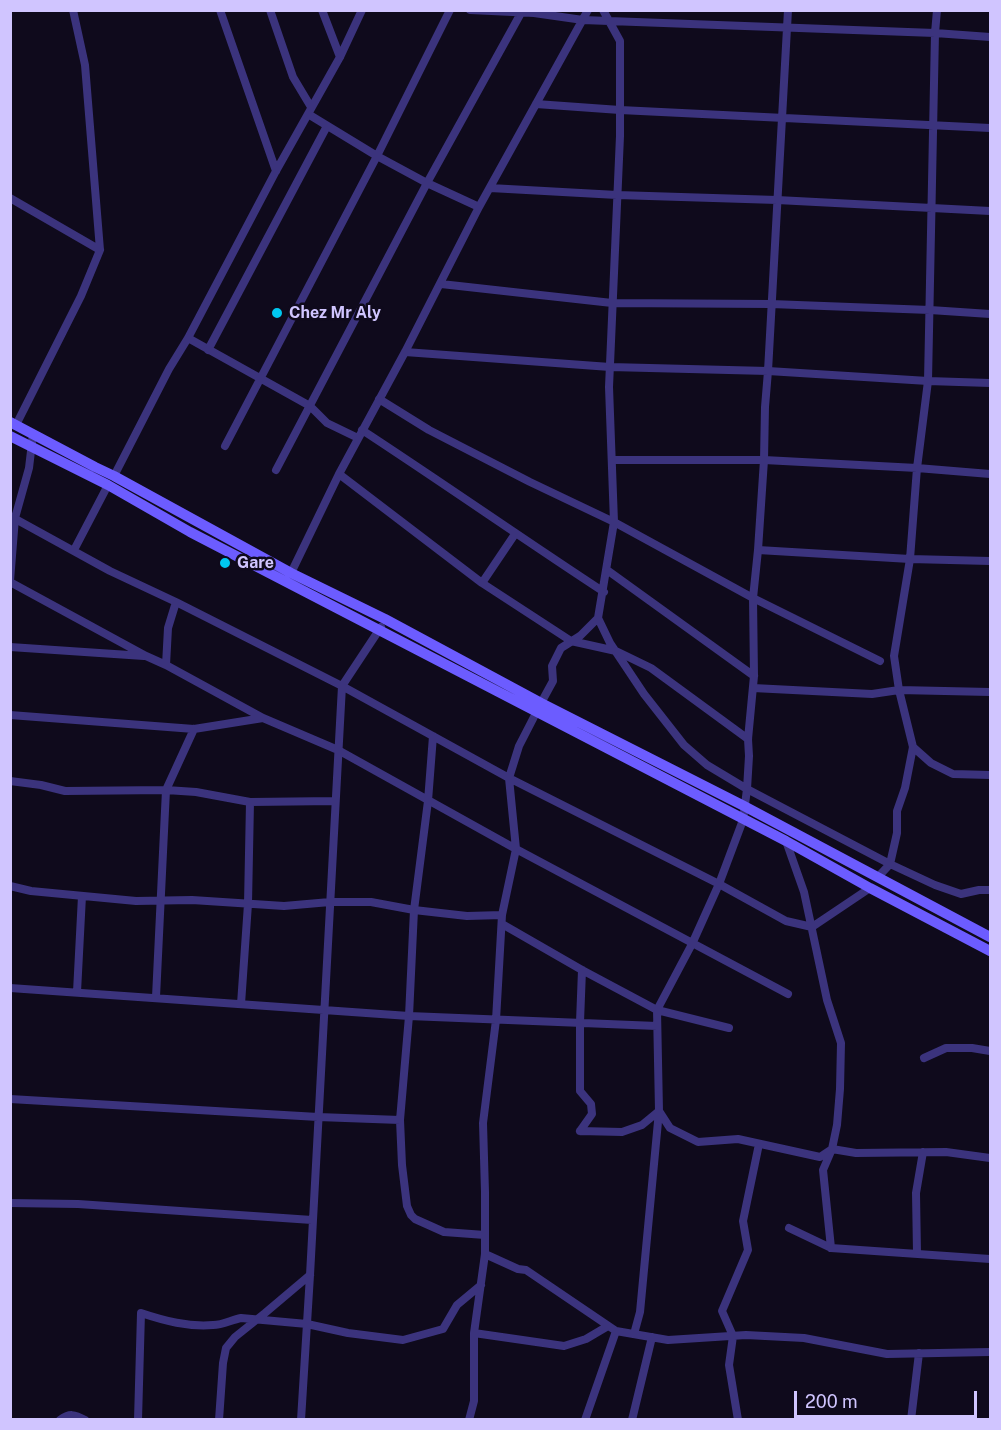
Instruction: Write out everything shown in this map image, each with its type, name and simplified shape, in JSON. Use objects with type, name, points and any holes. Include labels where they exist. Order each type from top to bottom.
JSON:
[{"type":"main road","points":[[12,424],[95,467],[111,481]]},
{"type":"main road","points":[[10,435],[111,481],[379,630],[744,806],[990,937]]},
{"type":"main road","points":[[289,578],[385,619],[539,708],[990,951]]},
{"type":"street","points":[[12,424],[81,297],[100,250],[86,65],[73,10]]},
{"type":"street","points":[[220,10],[276,171]]},
{"type":"street","points":[[270,10],[293,77],[310,111],[327,126],[377,156],[479,207]]},
{"type":"street","points":[[322,10],[340,57]]},
{"type":"street","points":[[74,550],[169,369],[340,57],[362,10]]},
{"type":"street","points":[[225,446],[377,156],[450,10]]},
{"type":"street","points":[[470,10],[533,12],[584,20],[990,37]]},
{"type":"street","points":[[289,578],[339,474],[441,284],[479,207],[588,10]]},
{"type":"street","points":[[469,1419],[474,1401],[474,1333],[485,1254],[483,1123],[496,1020],[502,915],[516,849],[509,778],[519,746],[553,681],[552,666],[561,648],[580,636],[598,618],[614,522],[609,387],[618,195],[620,41],[603,10]]},
{"type":"street","points":[[634,1334],[640,1312],[659,1111],[657,1010],[692,944],[719,884],[743,819],[747,789],[748,739],[754,676],[753,598],[764,460],[765,407],[788,10]]},
{"type":"street","points":[[878,877],[890,864],[897,833],[897,811],[905,788],[913,747],[899,690],[894,656],[910,559],[917,468],[928,381],[937,10]]},
{"type":"street","points":[[276,470],[427,183],[521,13]]},
{"type":"street","points":[[536,104],[990,128]]},
{"type":"street","points":[[208,350],[327,126]]},
{"type":"street","points":[[490,188],[990,211]]},
{"type":"street","points":[[10,198],[100,250]]},
{"type":"street","points":[[441,284],[612,303],[771,304],[990,314]]},
{"type":"street","points":[[188,338],[310,406],[327,423],[360,434],[430,475],[604,592]]},
{"type":"street","points":[[405,352],[610,366],[768,371],[990,383]]},
{"type":"street","points":[[379,399],[429,430],[614,522],[753,598],[880,661]]},
{"type":"street","points":[[33,434],[29,468],[13,517],[10,582],[263,718],[338,750],[516,849],[788,994]]},
{"type":"street","points":[[612,460],[764,460],[990,474]]},
{"type":"street","points":[[339,474],[482,583],[571,641],[616,651],[651,668],[748,739]]},
{"type":"street","points":[[13,517],[110,571],[342,686],[509,778],[719,884],[786,921],[812,927],[870,888]]},
{"type":"street","points":[[482,583],[515,534]]},
{"type":"street","points":[[758,550],[990,561]]},
{"type":"street","points":[[607,570],[754,676]]},
{"type":"street","points":[[166,665],[168,628],[176,602]]},
{"type":"street","points":[[598,618],[616,651],[645,694],[684,746],[707,765],[747,789],[935,885],[962,894],[990,890]]},
{"type":"street","points":[[301,1419],[342,686],[385,619]]},
{"type":"street","points":[[10,647],[146,656]]},
{"type":"street","points":[[753,688],[872,694],[899,690],[990,692]]},
{"type":"street","points":[[10,715],[194,729],[263,718]]},
{"type":"street","points":[[156,997],[166,790],[194,729]]},
{"type":"street","points":[[433,736],[428,801],[414,910],[410,1016],[400,1120],[402,1165],[407,1206],[415,1219],[444,1232],[485,1236]]},
{"type":"street","points":[[913,747],[931,763],[953,774],[990,775]]},
{"type":"street","points":[[10,781],[65,791],[166,790],[196,792],[250,802],[336,801]]},
{"type":"street","points":[[241,1004],[248,904],[250,802]]},
{"type":"street","points":[[786,841],[804,892],[827,1000],[841,1043],[840,1089],[832,1149],[823,1170],[831,1248]]},
{"type":"street","points":[[10,886],[31,891],[136,901],[192,900],[284,906],[330,902],[371,902],[468,916],[502,915]]},
{"type":"street","points":[[77,992],[81,896]]},
{"type":"street","points":[[502,924],[657,1010],[729,1028]]},
{"type":"street","points":[[582,970],[580,1091],[591,1104],[592,1114],[580,1131],[622,1132],[642,1125],[659,1111]]},
{"type":"street","points":[[10,988],[410,1016],[657,1026]]},
{"type":"street","points":[[924,1058],[946,1048],[990,1051]]},
{"type":"street","points":[[10,1099],[400,1120]]},
{"type":"street","points":[[659,1111],[670,1128],[698,1142],[738,1139],[820,1157],[832,1149],[856,1153],[946,1152],[990,1158]]},
{"type":"street","points":[[738,1419],[729,1365],[733,1336],[722,1311],[748,1250],[743,1221],[759,1144]]},
{"type":"street","points":[[917,1253],[916,1193],[923,1152]]},
{"type":"street","points":[[10,1203],[78,1204],[312,1220]]},
{"type":"street","points":[[789,1228],[831,1248],[990,1259]]},
{"type":"street","points":[[485,1254],[518,1269],[526,1270],[616,1331],[668,1340],[746,1335],[804,1338],[887,1354],[990,1352]]},
{"type":"street","points":[[219,1419],[226,1348],[235,1337],[310,1275]]},
{"type":"street","points":[[138,1419],[141,1313],[189,1325],[213,1325],[241,1318],[307,1324],[348,1333],[403,1340],[443,1329],[457,1305],[481,1285]]},
{"type":"street","points":[[474,1333],[564,1346],[586,1339],[608,1326]]},
{"type":"street","points":[[585,1419],[616,1331]]},
{"type":"street","points":[[632,1419],[651,1337]]},
{"type":"street","points":[[911,1419],[919,1353]]},
{"type":"street","points":[[60,1419],[69,1414],[76,1414],[85,1419]]},
{"type":"place","name":"Chez Mr Aly","points":[[277,313]]},
{"type":"place","name":"Gare","points":[[225,563]]}]
